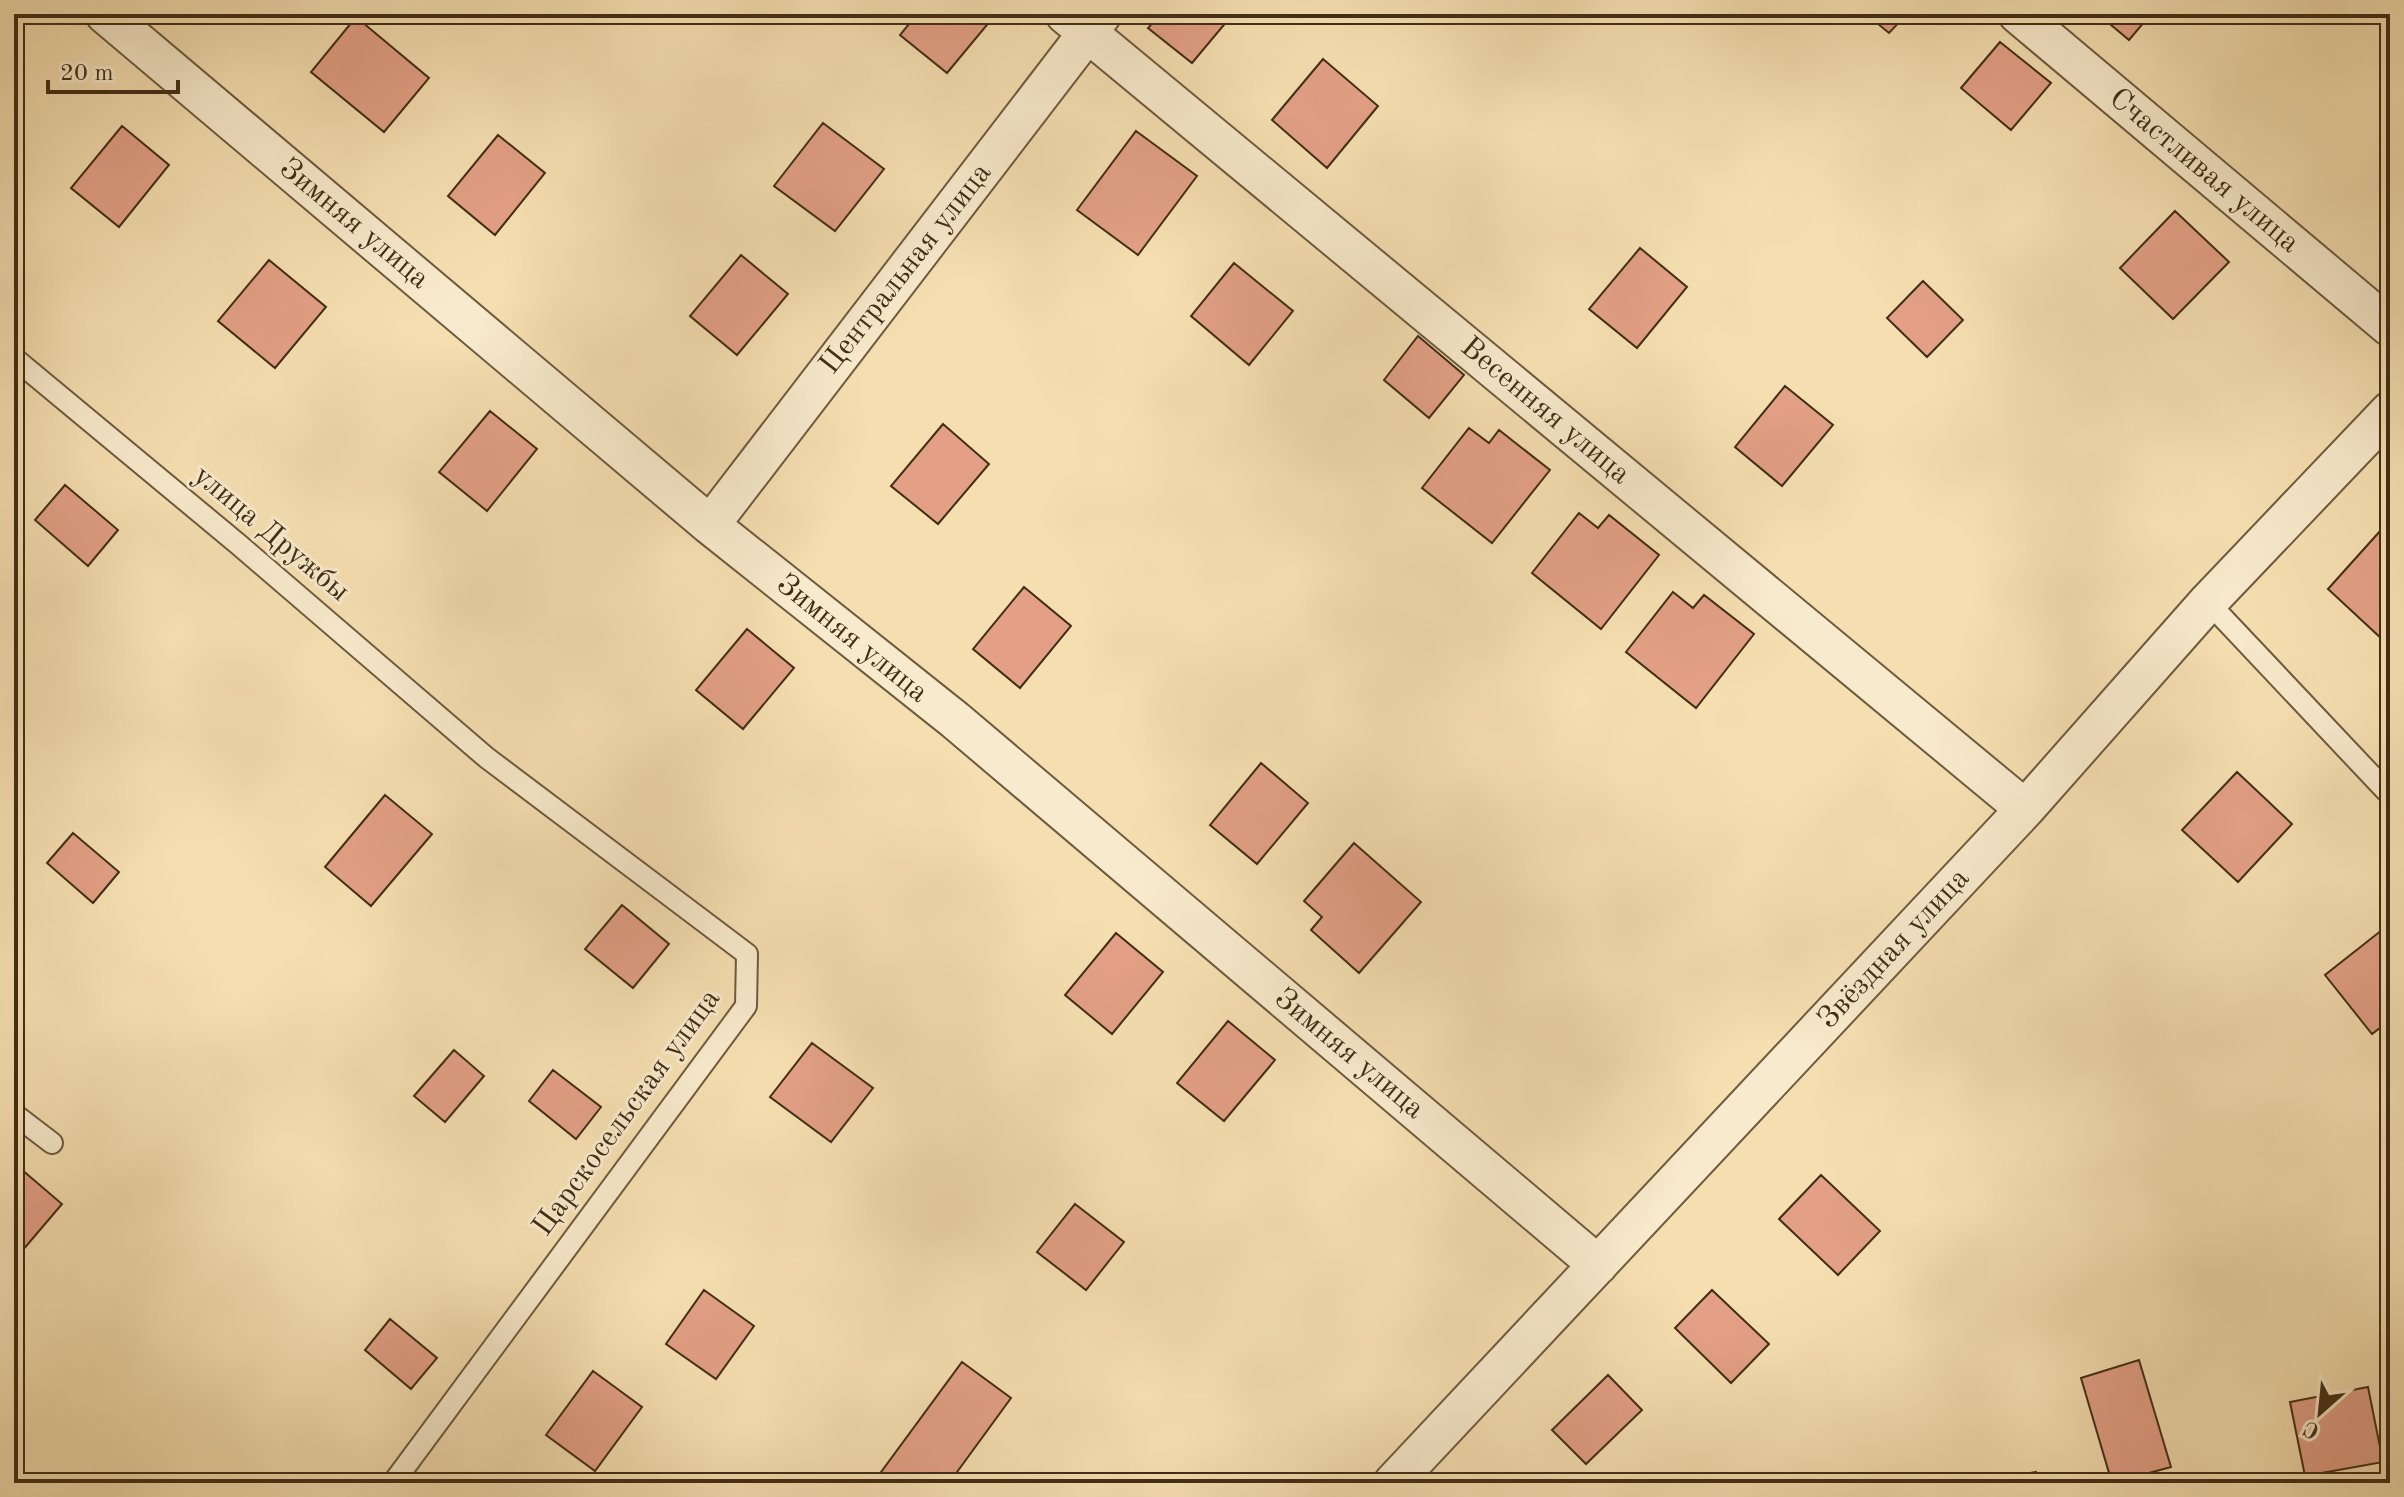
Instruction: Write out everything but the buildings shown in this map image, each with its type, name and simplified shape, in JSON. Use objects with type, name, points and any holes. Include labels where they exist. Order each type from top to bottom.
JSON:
[{"type":"street","name":"Зимняя улица","points":[[105,14],[710,525],[955,720],[1598,1265]]},
{"type":"street","name":"Счастливая улица","points":[[2018,14],[2390,327]]},
{"type":"street","name":"Центральная улица","points":[[710,525],[1085,20]]},
{"type":"street","name":"Весенняя улица","points":[[1085,20],[2025,809]]},
{"type":"street","name":"Звёздная улица","points":[[1393,1483],[2025,809],[2208,602],[2390,411]]},
{"type":"lane","name":"улица Дружбы","points":[[14,358],[238,544],[487,758]]},
{"type":"lane","points":[[2208,602],[2390,795]]},
{"type":"lane","name":"Царскосельская улица","points":[[393,1483],[746,1006],[747,954],[487,758]]},
{"type":"lane","points":[[14,1114],[52,1143]]}]
